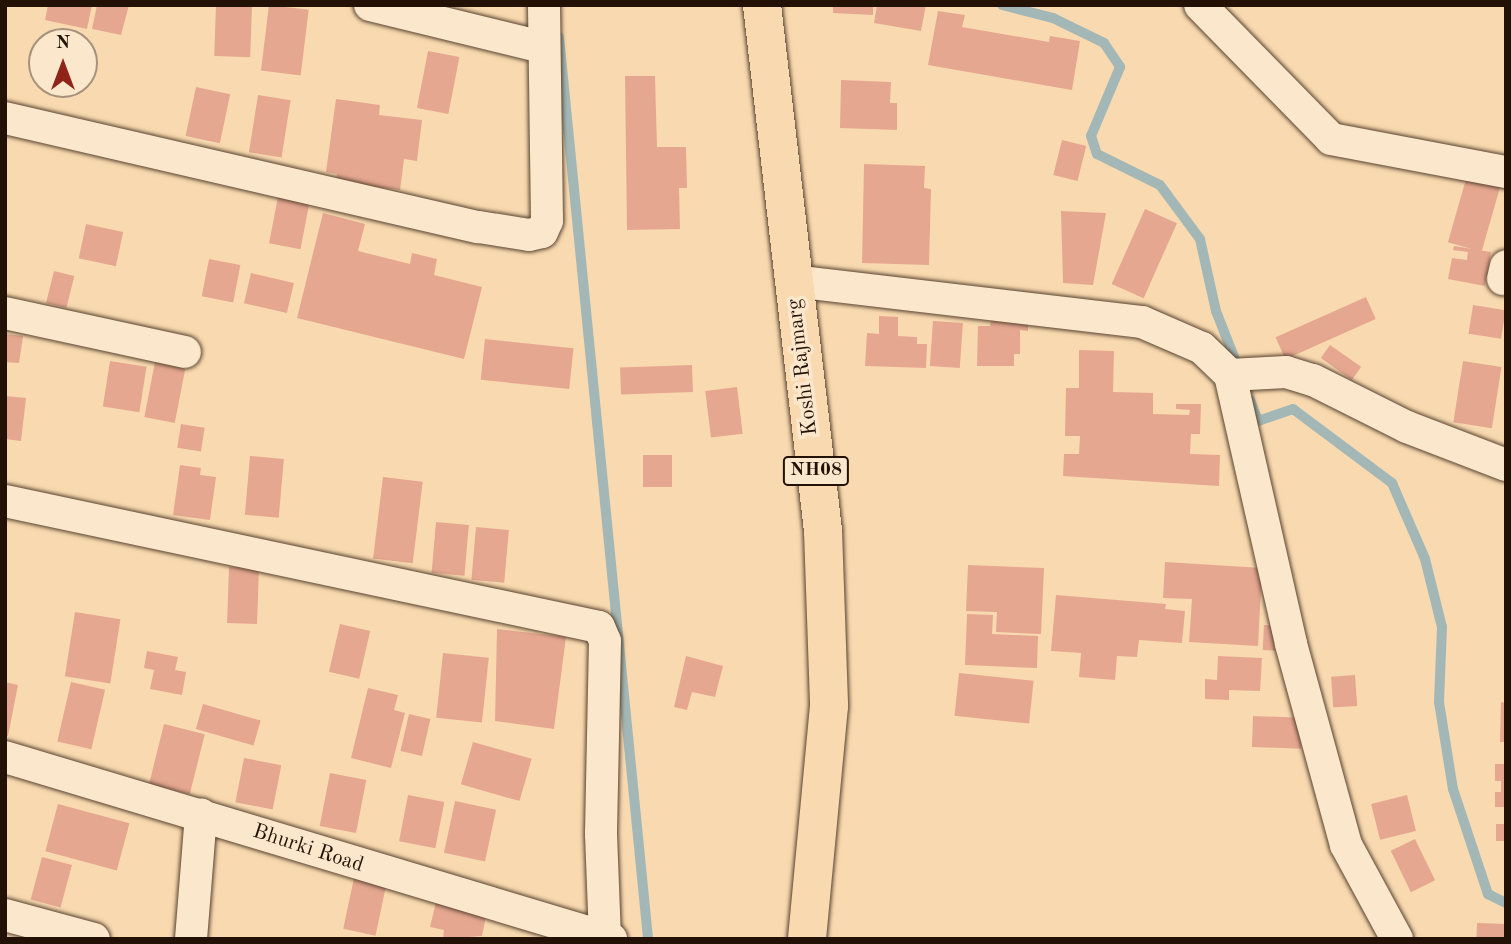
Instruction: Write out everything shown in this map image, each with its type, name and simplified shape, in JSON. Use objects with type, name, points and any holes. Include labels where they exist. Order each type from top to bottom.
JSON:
[{"type":"main road","name":"Koshi Rajmarg","points":[[762,5],[823,531],[829,706],[807,939]]},
{"type":"street","points":[[370,5],[542,47]]},
{"type":"street","points":[[5,118],[529,235],[542,232],[547,221],[542,47],[544,5]]},
{"type":"street","points":[[1200,5],[1331,139],[1506,172]]},
{"type":"street","points":[[793,281],[1142,322],[1202,348],[1243,376],[1286,372],[1312,380],[1407,427],[1506,465]]},
{"type":"street","points":[[5,313],[185,352]]},
{"type":"street","points":[[1243,376],[1290,644],[1346,845],[1397,939]]},
{"type":"street","points":[[5,502],[599,627],[605,640],[601,834],[607,938]]},
{"type":"street","name":"Bhurki Road","points":[[5,757],[201,814],[455,895],[607,938]]},
{"type":"street","points":[[191,939],[201,814]]},
{"type":"street","points":[[5,915],[94,939]]},
{"type":"building","points":[[48,5],[92,5],[87,28],[45,20]]},
{"type":"building","points":[[97,5],[129,5],[121,35],[92,28]]},
{"type":"building","points":[[216,5],[252,6],[250,57],[214,56]]},
{"type":"building","points":[[269,5],[309,10],[301,75],[261,71]]},
{"type":"building","points":[[833,5],[873,5],[873,15],[833,13]]},
{"type":"building","points":[[877,5],[926,5],[921,31],[874,23]]},
{"type":"building","points":[[938,11],[965,15],[962,27],[1049,42],[1050,36],[1080,41],[1072,90],[928,65]]},
{"type":"building","points":[[428,51],[459,57],[448,114],[417,108]]},
{"type":"building","points":[[625,76],[655,76],[657,147],[686,147],[687,188],[679,188],[680,229],[627,230]]},
{"type":"building","points":[[841,80],[891,82],[890,103],[897,103],[897,130],[840,128]]},
{"type":"building","points":[[196,87],[230,94],[220,143],[186,136]]},
{"type":"building","points":[[258,95],[291,100],[282,157],[249,152]]},
{"type":"building","points":[[336,99],[380,105],[379,115],[422,120],[417,161],[404,159],[400,190],[336,182],[337,174],[326,172]]},
{"type":"building","points":[[1062,140],[1086,146],[1078,181],[1053,175]]},
{"type":"building","points":[[864,164],[925,166],[924,188],[931,189],[929,265],[862,263]]},
{"type":"building","points":[[1468,172],[1502,182],[1482,252],[1448,242]]},
{"type":"building","points":[[278,197],[309,203],[300,249],[269,243]]},
{"type":"building","points":[[1145,209],[1177,223],[1144,298],[1112,284]]},
{"type":"building","points":[[1061,211],[1106,213],[1093,285],[1063,283]]},
{"type":"building","points":[[323,213],[365,224],[358,251],[410,264],[412,253],[437,259],[434,275],[482,287],[464,359],[297,318]]},
{"type":"building","points":[[86,224],[123,232],[116,266],[79,258]]},
{"type":"building","points":[[1454,246],[1491,252],[1485,286],[1448,279],[1452,258],[1467,260],[1468,252],[1453,250]]},
{"type":"building","points":[[209,259],[240,265],[233,302],[202,296]]},
{"type":"building","points":[[54,271],[74,276],[66,308],[46,303]]},
{"type":"building","points":[[251,273],[294,283],[287,313],[244,303]]},
{"type":"building","points":[[1366,297],[1376,319],[1285,359],[1276,337]]},
{"type":"building","points":[[1473,305],[1506,310],[1501,339],[1468,334]]},
{"type":"building","points":[[879,316],[898,317],[898,336],[917,337],[917,344],[927,344],[926,368],[865,366],[867,333],[879,334]]},
{"type":"building","points":[[991,319],[1028,319],[1028,331],[1020,330],[1020,354],[1014,354],[1014,366],[977,366],[978,326],[990,326]]},
{"type":"building","points":[[933,321],[963,323],[960,368],[930,366]]},
{"type":"building","points":[[5,334],[23,336],[19,363],[5,362]]},
{"type":"building","points":[[485,339],[574,348],[569,389],[481,380]]},
{"type":"building","points":[[1330,345],[1361,367],[1352,380],[1321,358]]},
{"type":"building","points":[[1079,350],[1114,351],[1113,392],[1153,393],[1153,414],[1189,415],[1190,410],[1176,409],[1176,404],[1201,404],[1200,434],[1191,434],[1190,454],[1220,455],[1219,486],[1063,476],[1064,454],[1079,454],[1080,436],[1065,436],[1066,388],[1079,388]]},
{"type":"building","points":[[110,361],[147,367],[139,412],[103,406]]},
{"type":"building","points":[[1463,361],[1502,367],[1492,428],[1453,422]]},
{"type":"building","points":[[155,362],[185,368],[175,423],[144,417]]},
{"type":"building","points":[[692,365],[693,392],[621,394],[620,368]]},
{"type":"building","points":[[737,387],[743,434],[711,438],[705,391]]},
{"type":"building","points":[[5,396],[26,398],[21,441],[5,439]]},
{"type":"building","points":[[181,424],[205,428],[201,451],[177,448]]},
{"type":"building","points":[[643,455],[672,455],[672,487],[643,487]]},
{"type":"building","points":[[250,456],[284,459],[279,518],[245,515]]},
{"type":"building","points":[[180,465],[201,468],[200,475],[216,477],[210,520],[173,515]]},
{"type":"building","points":[[383,477],[423,482],[413,563],[373,558]]},
{"type":"building","points":[[436,522],[469,525],[464,576],[432,573]]},
{"type":"building","points":[[476,527],[509,530],[504,583],[471,580]]},
{"type":"building","points":[[1165,562],[1262,568],[1258,646],[1189,642],[1192,599],[1163,598]]},
{"type":"building","points":[[968,565],[1044,568],[1041,634],[996,632],[997,612],[966,611]]},
{"type":"building","points":[[229,567],[259,568],[257,624],[227,623]]},
{"type":"building","points":[[1056,595],[1166,604],[1165,609],[1185,611],[1182,643],[1139,640],[1137,657],[1117,656],[1115,680],[1079,677],[1081,653],[1051,651]]},
{"type":"building","points":[[75,612],[120,619],[110,683],[65,676]]},
{"type":"building","points":[[967,614],[993,615],[992,634],[1038,636],[1037,668],[965,665]]},
{"type":"building","points":[[340,624],[370,631],[359,679],[329,672]]},
{"type":"building","points":[[1264,625],[1285,626],[1284,651],[1263,650]]},
{"type":"building","points":[[497,629],[566,637],[554,729],[495,721]]},
{"type":"building","points":[[147,651],[178,657],[175,670],[186,672],[182,695],[150,689],[154,670],[144,668]]},
{"type":"building","points":[[443,653],[489,658],[482,722],[436,718]]},
{"type":"building","points":[[686,656],[723,666],[715,697],[692,692],[687,710],[674,707]]},
{"type":"building","points":[[1218,656],[1262,658],[1260,691],[1229,690],[1229,700],[1205,699],[1205,679],[1217,680]]},
{"type":"building","points":[[959,673],[1034,681],[1029,724],[955,716]]},
{"type":"building","points":[[1355,675],[1357,706],[1333,708],[1331,677]]},
{"type":"building","points":[[5,682],[18,685],[8,736],[5,736]]},
{"type":"building","points":[[71,682],[105,690],[91,749],[57,741]]},
{"type":"building","points":[[368,688],[398,695],[394,710],[405,713],[391,768],[351,758]]},
{"type":"building","points":[[1501,702],[1506,703],[1506,742],[1500,742]]},
{"type":"building","points":[[203,704],[261,721],[254,746],[196,729]]},
{"type":"building","points":[[409,714],[430,719],[422,756],[400,751]]},
{"type":"building","points":[[1253,716],[1302,718],[1301,749],[1252,747]]},
{"type":"building","points":[[164,724],[205,734],[190,794],[149,784]]},
{"type":"building","points":[[473,742],[532,759],[520,801],[461,784]]},
{"type":"building","points":[[244,758],[281,765],[273,809],[235,802]]},
{"type":"building","points":[[1495,764],[1506,764],[1506,807],[1495,807],[1495,792],[1501,792],[1501,781],[1495,781]]},
{"type":"building","points":[[330,773],[366,780],[356,833],[320,826]]},
{"type":"building","points":[[408,795],[444,802],[435,848],[399,841]]},
{"type":"building","points":[[1407,795],[1416,831],[1380,840],[1371,804]]},
{"type":"building","points":[[455,801],[496,810],[485,862],[444,853]]},
{"type":"building","points":[[58,804],[129,823],[117,870],[45,851]]},
{"type":"building","points":[[1496,824],[1506,824],[1506,841],[1496,841]]},
{"type":"building","points":[[1415,839],[1435,880],[1411,892],[1391,851]]},
{"type":"building","points":[[42,857],[72,865],[61,908],[31,900]]},
{"type":"building","points":[[354,878],[386,885],[375,936],[343,929]]},
{"type":"building","points":[[436,902],[487,911],[482,936],[443,939],[444,930],[430,927]]},
{"type":"building","points":[[1477,923],[1506,924],[1505,939],[1476,939]]},
{"type":"waterway","points":[[1002,5],[1053,18],[1104,43],[1120,67],[1091,136],[1097,154],[1160,185],[1200,239],[1216,311],[1238,367]]},
{"type":"waterway","points":[[559,37],[648,939]]},
{"type":"waterway","points":[[1250,400],[1258,421],[1293,409],[1392,483],[1425,559],[1442,627],[1439,702],[1453,789],[1488,894],[1506,903]]}]
